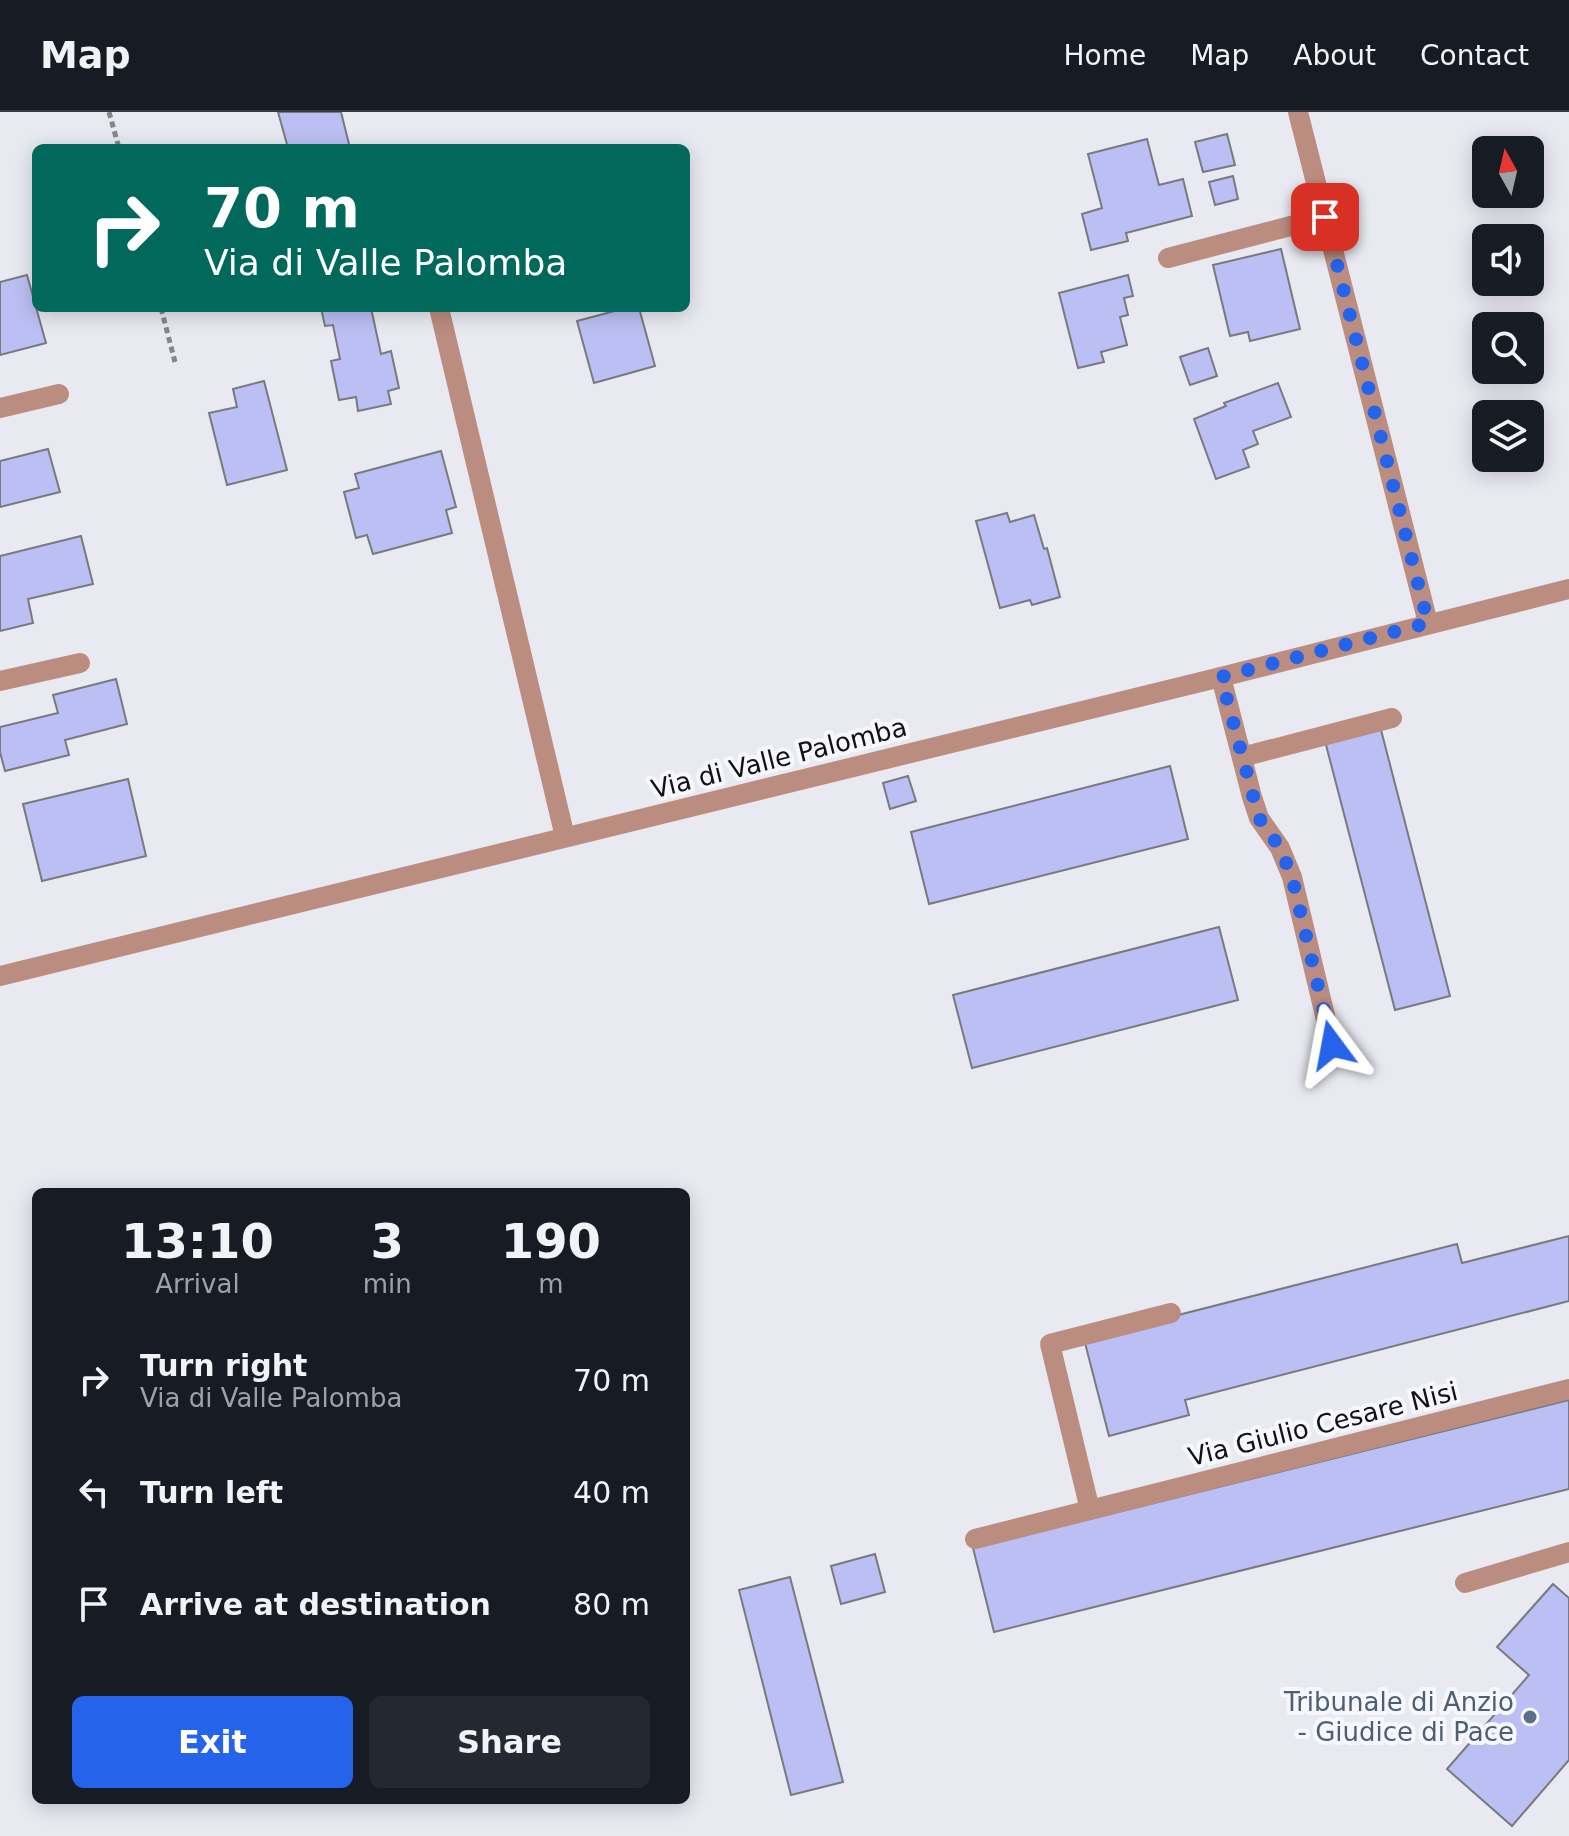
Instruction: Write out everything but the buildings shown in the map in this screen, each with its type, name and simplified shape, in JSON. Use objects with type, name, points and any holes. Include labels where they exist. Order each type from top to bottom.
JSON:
[{"type":"street","points":[[1298,112],[1428,623]]},
{"type":"street","points":[[1168,258],[1325,217]]},
{"type":"street","points":[[440,312],[565,837]]},
{"type":"street","points":[[0,408],[59,394]]},
{"type":"street","name":"Via di Valle Palomba","points":[[0,976],[1569,589]]},
{"type":"street","points":[[0,681],[80,663]]},
{"type":"street","points":[[1221,677],[1259,818],[1280,848],[1292,877],[1332,1045]]},
{"type":"street","points":[[1242,757],[1392,718]]},
{"type":"street","points":[[1090,1510],[1050,1344],[1171,1313]]},
{"type":"street","name":"Via Giulio Cesare Nisi","points":[[975,1539],[1569,1389]]},
{"type":"street","points":[[1465,1583],[1569,1552]]},
{"type":"path","points":[[109,112],[118,144]]},
{"type":"path","points":[[162,312],[175,362]]},
{"type":"place","name":"Tribunale di Anzio - Giudice di Pace","points":[[1530,1717]]},
{"type":"route","points":[[1325,217],[1428,623],[1221,677],[1259,818],[1289,865],[1332,1045]]}]
